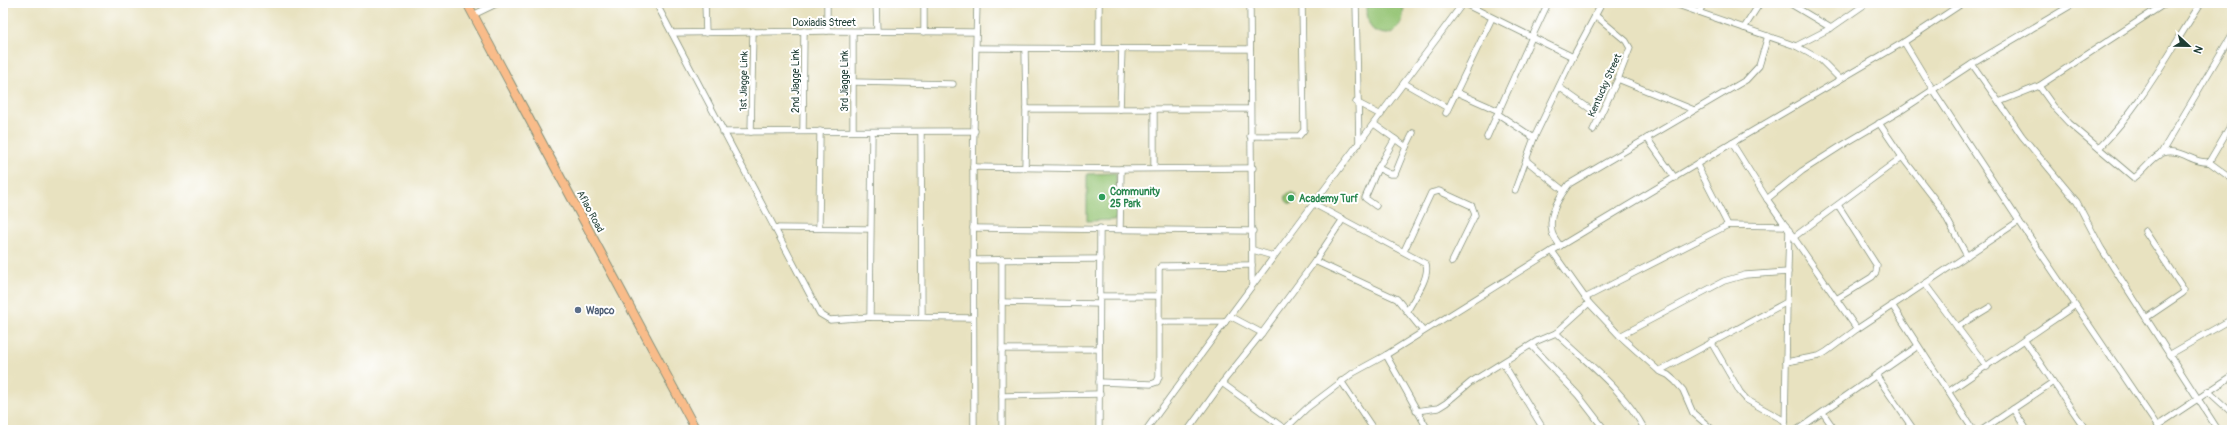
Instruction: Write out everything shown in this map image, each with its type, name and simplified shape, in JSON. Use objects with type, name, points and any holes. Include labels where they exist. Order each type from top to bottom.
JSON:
[{"type":"highway","name":"Aflao Road","points":[[467,3],[696,430]]},
{"type":"street","points":[[473,15],[498,3]]},
{"type":"street","points":[[656,3],[723,132],[822,316],[830,320],[870,317],[973,318]]},
{"type":"street","points":[[705,3],[706,33]]},
{"type":"street","points":[[826,31],[827,3]]},
{"type":"street","points":[[876,3],[877,31]]},
{"type":"street","points":[[924,3],[924,32]]},
{"type":"street","points":[[974,430],[973,167],[977,3]]},
{"type":"street","points":[[1099,3],[1099,48]]},
{"type":"street","points":[[1250,3],[1250,136],[1253,168],[1252,286]]},
{"type":"street","points":[[1250,136],[1299,136],[1304,130],[1302,3]]},
{"type":"street","points":[[1356,3],[1356,102],[1359,144]]},
{"type":"street","points":[[1146,430],[1273,256],[1314,204],[1463,3],[1573,57]]},
{"type":"street","points":[[1487,137],[1548,3]]},
{"type":"street","points":[[1515,190],[1527,161],[1534,138],[1573,57],[1602,3]]},
{"type":"street","points":[[1672,3],[1796,46],[1821,60],[1840,79]]},
{"type":"street","points":[[1699,12],[1704,3]]},
{"type":"street","points":[[1744,28],[1760,3]]},
{"type":"street","points":[[1789,3],[1831,28]]},
{"type":"street","points":[[1796,46],[1831,28],[1867,3]]},
{"type":"street","points":[[1222,383],[1285,429],[1307,408],[1341,381],[1386,355],[1560,246],[1904,42],[1963,3]]},
{"type":"street","points":[[1767,199],[1802,172],[1879,123],[1972,64],[2075,3]]},
{"type":"street","points":[[1999,102],[2039,86],[2166,3]]},
{"type":"street","points":[[2099,148],[2117,130],[2136,104],[2202,3]]},
{"type":"street","name":"Kentucky Street","points":[[1593,130],[1618,79],[1630,48],[1626,41],[1595,15]]},
{"type":"street","points":[[1404,83],[1447,111],[1492,18]]},
{"type":"street","name":"Doxiadis Street","points":[[672,33],[753,31],[976,32]]},
{"type":"street","name":"1st Jiagge Link","points":[[752,132],[753,31]]},
{"type":"street","name":"2nd Jiagge Link","points":[[803,130],[804,31]]},
{"type":"street","name":"3rd Jiagge Link","points":[[853,32],[853,131]]},
{"type":"street","points":[[2160,155],[2232,34]]},
{"type":"street","points":[[1560,246],[1552,234],[1551,224],[1553,214],[1569,184],[1746,80],[1759,66],[1768,36]]},
{"type":"street","points":[[1904,42],[1933,90],[2018,221],[2074,306],[2158,428],[2196,399],[2232,376]]},
{"type":"street","points":[[976,48],[1250,49]]},
{"type":"street","points":[[1025,49],[1025,168]]},
{"type":"street","points":[[1120,109],[1122,49]]},
{"type":"street","points":[[1972,64],[2022,136],[2077,202],[2101,248],[2170,355],[2196,399],[2218,430]]},
{"type":"street","points":[[1618,79],[1694,110]]},
{"type":"street","points":[[853,82],[953,84]]},
{"type":"street","points":[[2039,86],[2054,107],[2134,178],[2164,152],[2176,152],[2200,162],[2209,162],[2232,179]]},
{"type":"street","points":[[1559,87],[1600,116]]},
{"type":"street","points":[[1456,92],[1498,112],[1534,138]]},
{"type":"street","points":[[1356,102],[1381,114]]},
{"type":"street","points":[[1026,109],[1250,109]]},
{"type":"street","points":[[1154,110],[1154,168]]},
{"type":"street","points":[[1879,123],[1902,157],[1940,206],[1968,256]]},
{"type":"street","points":[[2209,162],[2232,123]]},
{"type":"street","points":[[1374,124],[1406,147]]},
{"type":"street","points":[[723,132],[803,130],[921,133],[975,131]]},
{"type":"street","points":[[818,228],[820,131]]},
{"type":"street","points":[[870,317],[872,132]]},
{"type":"street","points":[[921,133],[922,317]]},
{"type":"street","points":[[1378,168],[1390,174],[1395,174],[1413,133]]},
{"type":"street","points":[[1647,138],[1675,178]]},
{"type":"street","points":[[1376,206],[1365,198],[1378,168],[1395,139]]},
{"type":"street","points":[[1732,143],[1767,199],[1858,328]]},
{"type":"street","points":[[1794,236],[1902,157]]},
{"type":"street","points":[[1527,161],[1564,191]]},
{"type":"street","points":[[1697,164],[1728,225]]},
{"type":"street","points":[[973,167],[1121,169],[1253,168]]},
{"type":"street","points":[[1120,229],[1121,169]]},
{"type":"street","points":[[1404,251],[1430,193],[1438,191],[1472,206],[1475,210],[1475,215],[1452,262]]},
{"type":"street","points":[[1314,204],[1426,264],[1427,267],[1423,282],[1408,310]]},
{"type":"street","points":[[1838,205],[1877,266],[1876,272],[1872,277],[1838,298]]},
{"type":"street","points":[[1188,430],[1222,383],[1262,334],[1315,261],[1342,219]]},
{"type":"street","points":[[1786,362],[1819,356],[1858,328],[1968,256],[2018,221]]},
{"type":"street","points":[[1585,298],[1728,225],[1787,228]]},
{"type":"street","points":[[774,228],[870,229]]},
{"type":"street","points":[[973,228],[1100,228],[1253,231]]},
{"type":"street","points":[[1099,430],[1100,228]]},
{"type":"street","points":[[1785,430],[1788,272],[1787,228]]},
{"type":"street","points":[[2145,231],[2184,290],[2183,293],[2146,318]]},
{"type":"street","points":[[1253,250],[1273,256]]},
{"type":"street","points":[[1552,251],[1589,303],[1620,336],[1659,371],[1668,375],[1675,381],[1683,390],[1693,413],[1713,430]]},
{"type":"street","points":[[1002,259],[1002,430]]},
{"type":"street","points":[[973,260],[1100,260]]},
{"type":"street","points":[[1315,261],[1393,296],[1408,310],[1423,331]]},
{"type":"street","points":[[1099,382],[1152,384],[1157,382],[1159,377],[1159,269],[1161,266],[1252,265]]},
{"type":"street","points":[[1620,336],[1724,281],[1745,275],[1788,272]]},
{"type":"street","points":[[1925,284],[1987,367]]},
{"type":"street","points":[[1100,296],[1159,296]]},
{"type":"street","points":[[1002,302],[1099,304]]},
{"type":"street","points":[[1659,371],[1787,302]]},
{"type":"street","points":[[1416,411],[1438,408],[1471,382],[1532,346],[1537,341],[1556,333],[1589,303]]},
{"type":"street","points":[[1892,305],[1973,430]]},
{"type":"street","points":[[1948,392],[1987,367],[2074,306]]},
{"type":"street","points":[[1957,327],[1990,307]]},
{"type":"street","points":[[1230,316],[1262,334]]},
{"type":"street","points":[[2170,355],[2232,319]]},
{"type":"street","points":[[1159,322],[1225,322]]},
{"type":"street","points":[[1556,333],[1622,395],[1636,413],[1645,430]]},
{"type":"street","points":[[2025,341],[2086,430]]},
{"type":"street","points":[[1711,342],[1740,392],[1747,400],[1785,422]]},
{"type":"street","points":[[1532,346],[1578,395],[1604,430]]},
{"type":"street","points":[[1797,430],[1918,346]]},
{"type":"street","points":[[1002,349],[1100,349]]},
{"type":"street","points":[[1386,355],[1428,430]]},
{"type":"street","points":[[1503,363],[1544,430]]},
{"type":"street","points":[[1876,375],[1914,430]]},
{"type":"street","points":[[1341,381],[1374,430]]},
{"type":"street","points":[[1982,430],[2053,382]]},
{"type":"street","points":[[2208,391],[2232,413]]},
{"type":"street","points":[[1002,396],[1100,394]]},
{"type":"street","points":[[2014,409],[2027,430]]},
{"type":"street","points":[[1823,413],[1835,430]]},
{"type":"green space","points":[[1367,3],[1404,3],[1403,18],[1400,26],[1388,34],[1376,32],[1372,29],[1368,20]]},
{"type":"green space","name":"Community 25 Park","points":[[1116,173],[1117,220],[1087,221],[1087,174]]},
{"type":"green space","name":"Academy Turf","points":[[1289,193],[1293,193],[1295,194],[1295,202],[1289,203],[1286,200],[1286,196]]},
{"type":"place","name":"Community 25 Park","points":[[1102,197]]},
{"type":"place","name":"Academy Turf","points":[[1291,198]]},
{"type":"place","name":"Wapco","points":[[578,310]]}]
